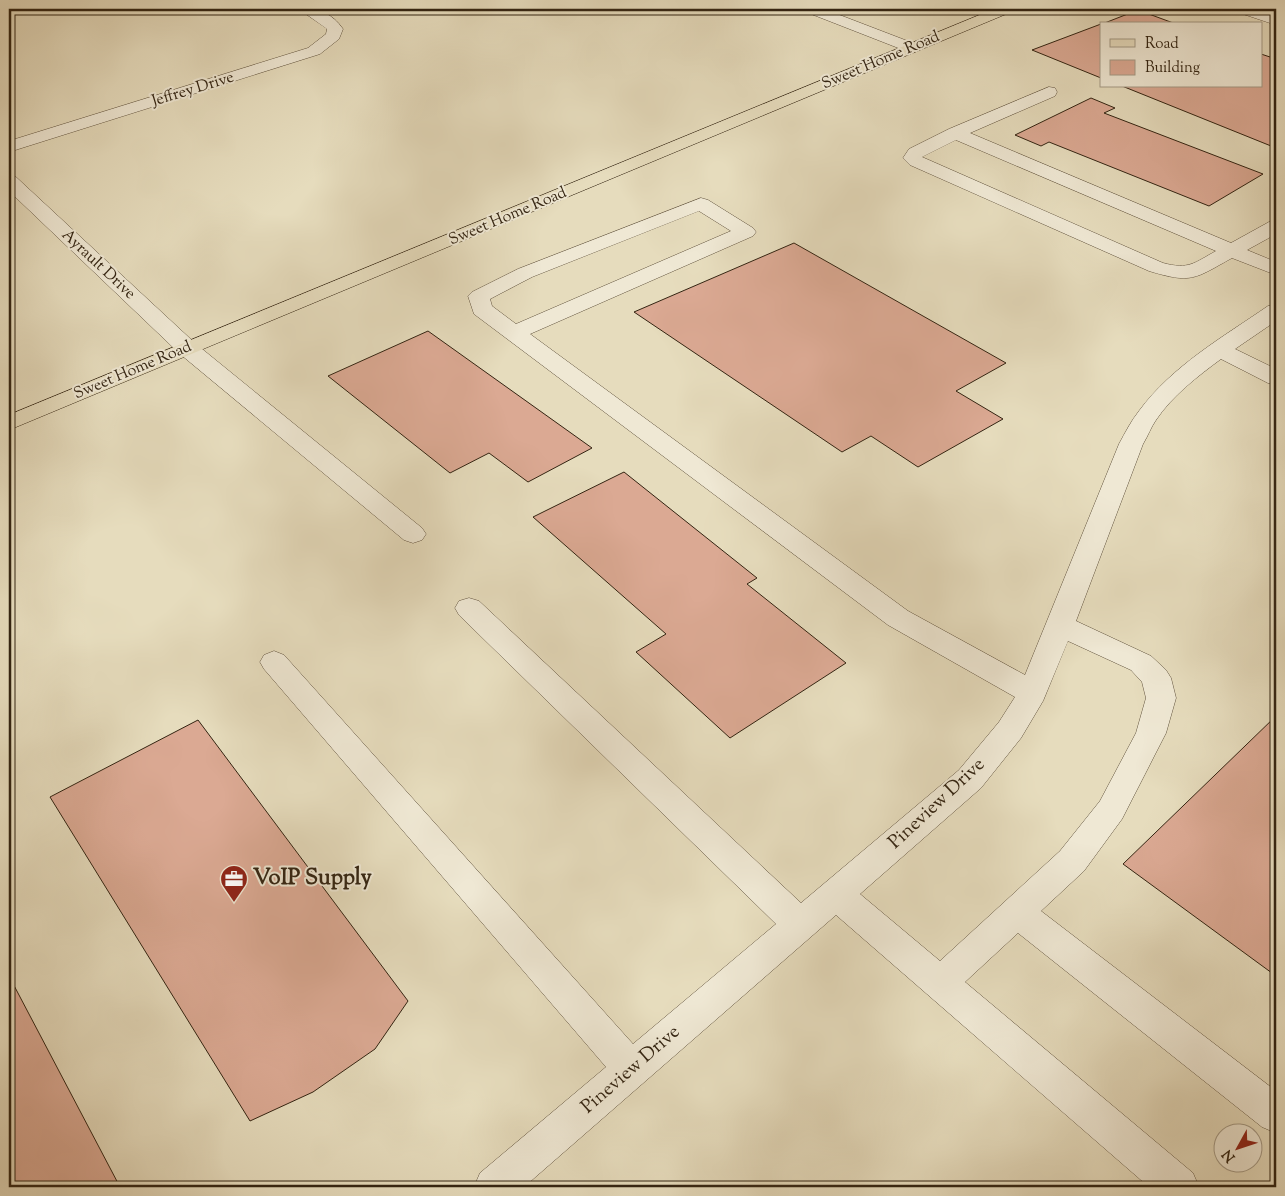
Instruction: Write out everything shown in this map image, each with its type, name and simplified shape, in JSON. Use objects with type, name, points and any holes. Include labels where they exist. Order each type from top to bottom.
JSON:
[{"type":"main road","name":"Sweet Home Road","points":[[9,423],[1006,9]]},
{"type":"street","name":"Jeffrey Drive","points":[[9,147],[314,51],[333,36],[335,29],[331,23],[307,9]]},
{"type":"street","points":[[811,9],[912,48]]},
{"type":"street","points":[[1242,9],[1276,20]]},
{"type":"street","points":[[1049,92],[955,133],[915,153],[912,158],[1156,267],[1177,273],[1192,272],[1276,226]]},
{"type":"street","points":[[955,133],[1276,269]]},
{"type":"street","name":"Ayrault Drive","points":[[9,181],[188,349],[413,534]]},
{"type":"street","points":[[514,333],[746,232],[701,204],[525,273],[479,296],[482,309],[514,333],[898,618],[1033,693]]},
{"type":"street","name":"Pineview Drive","points":[[494,1187],[970,779],[1010,730],[1033,693],[1131,444],[1147,415],[1169,389],[1276,311]]},
{"type":"street","points":[[1220,350],[1276,378]]},
{"type":"street","points":[[469,608],[801,925]]},
{"type":"street","points":[[940,983],[1072,861],[1111,810],[1151,733],[1161,698],[1156,678],[1141,663],[1060,625]]},
{"type":"street","points":[[274,662],[632,1070]]},
{"type":"street","points":[[836,894],[1179,1187]]},
{"type":"street","points":[[1017,912],[1276,1114]]},
{"type":"building","points":[[1138,10],[1171,22],[1107,22]]},
{"type":"building","points":[[1100,24],[1100,78],[1032,50]]},
{"type":"building","points":[[1262,54],[1276,59],[1276,148],[1127,88],[1262,88]]},
{"type":"building","points":[[1091,98],[1115,108],[1104,113],[1263,174],[1209,206],[1049,142],[1041,146],[1015,135]]},
{"type":"building","points":[[794,243],[1006,363],[956,391],[1003,419],[918,467],[871,436],[842,452],[634,312]]},
{"type":"building","points":[[428,331],[592,448],[528,482],[489,453],[450,473],[328,376]]},
{"type":"building","points":[[624,472],[757,578],[747,584],[846,663],[730,738],[636,652],[666,634],[533,517]]},
{"type":"building","points":[[1276,716],[1276,976],[1123,864]]},
{"type":"building","points":[[198,720],[408,1001],[375,1049],[313,1092],[250,1121],[50,797]]},
{"type":"building","points":[[9,976],[120,1187],[9,1187]]},
{"type":"place","name":"VoIP Supply","points":[[234,903]]}]
